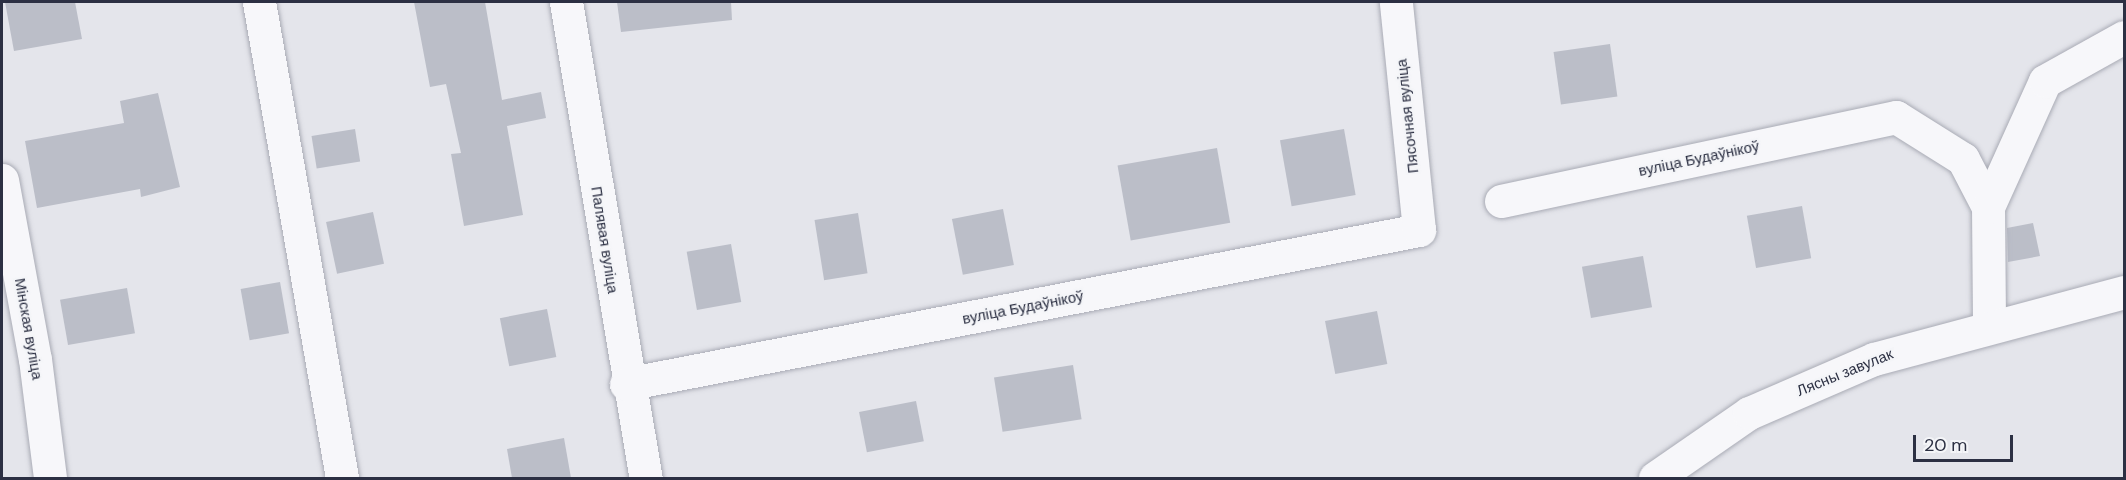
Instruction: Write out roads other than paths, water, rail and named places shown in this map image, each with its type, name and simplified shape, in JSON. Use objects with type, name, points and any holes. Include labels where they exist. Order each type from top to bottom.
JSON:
[{"type":"street","points":[[259,2],[342,478]]},
{"type":"street","name":"Палявая вуліца","points":[[566,2],[626,384],[646,478]]},
{"type":"street","name":"Пясочная вуліца","points":[[1396,2],[1419,230]]},
{"type":"street","points":[[1989,326],[1988,207],[2045,81],[2124,37]]},
{"type":"street","name":"вуліца Будаўнікоў","points":[[1501,201],[1896,117],[1963,159],[1988,207]]},
{"type":"street","name":"Мінская вуліца","points":[[2,180],[35,359],[50,478]]},
{"type":"street","name":"вуліца Будаўнікоў","points":[[626,384],[1419,230]]},
{"type":"street","name":"Лясны завулак","points":[[1655,478],[1749,413],[1874,359],[1989,326],[2124,292]]}]
